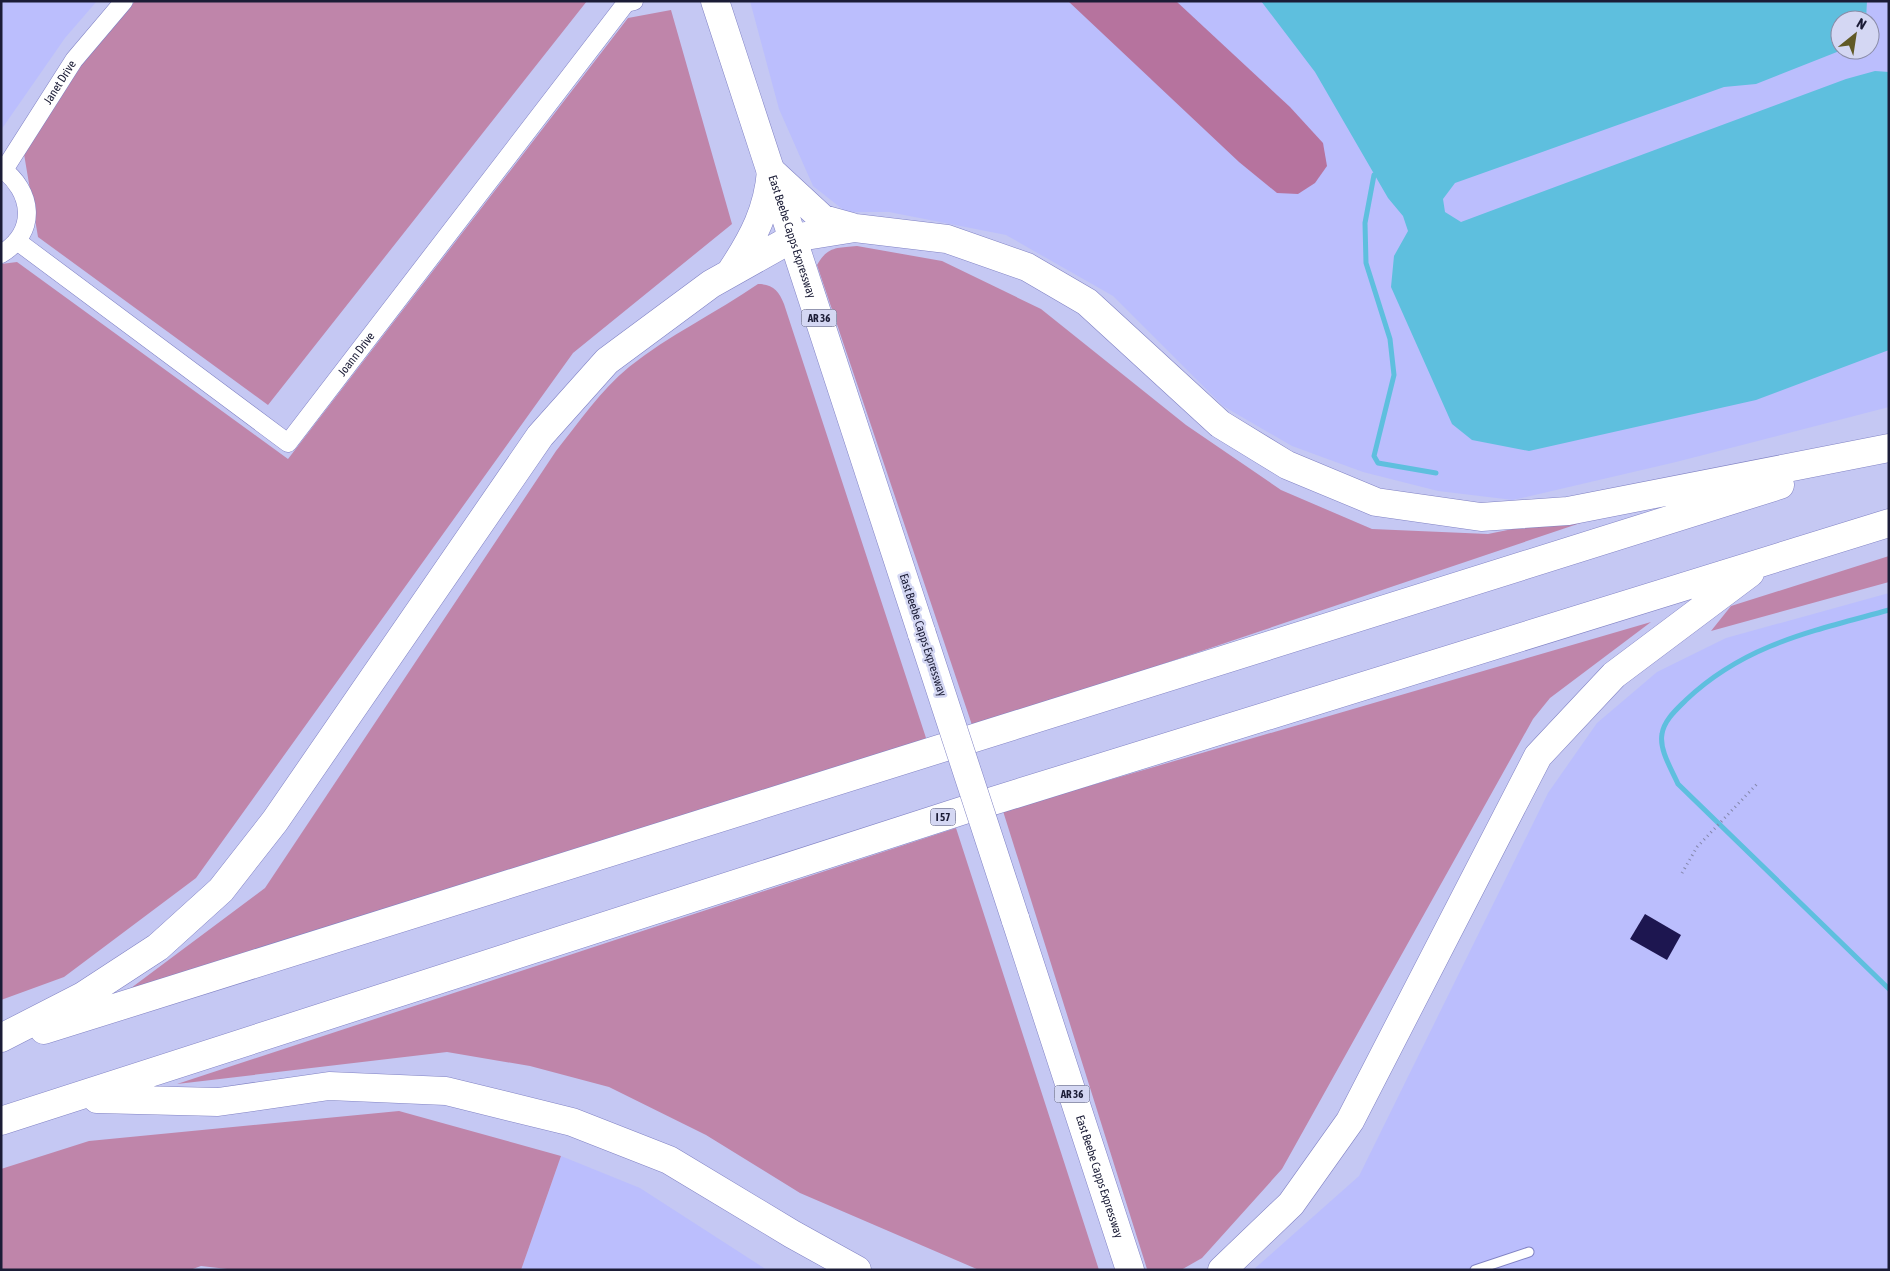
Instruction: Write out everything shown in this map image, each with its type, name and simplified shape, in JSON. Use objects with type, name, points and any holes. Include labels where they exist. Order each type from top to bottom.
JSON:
[{"type":"main road","name":"East Beebe Capps Expressway","points":[[715,1],[1130,1270]]},
{"type":"main road","points":[[771,171],[823,220],[855,228],[947,239],[1027,267],[1087,302],[1220,424],[1287,465],[1376,502],[1481,517],[1568,511],[1889,449]]},
{"type":"main road","points":[[729,273],[754,235],[769,195],[771,171]]},
{"type":"main road","points":[[1,1038],[83,996],[158,947],[221,890],[275,821],[429,593],[540,436],[607,361],[729,273],[793,238],[855,228]]},
{"type":"main road","points":[[1,1044],[1889,449]]},
{"type":"main road","name":"I 57","points":[[1,1122],[983,804],[1889,523]]},
{"type":"main road","points":[[1222,1270],[1291,1204],[1350,1121],[1538,756],[1614,675],[1766,561]]},
{"type":"main road","points":[[75,1099],[218,1102],[329,1086],[446,1091],[572,1122],[669,1160],[792,1234],[857,1270]]},
{"type":"street","name":"Janet Drive","points":[[3,169],[74,60],[124,1]]},
{"type":"street","name":"Joann Drive","points":[[17,241],[288,443],[626,3],[634,1]]},
{"type":"street","points":[[1,254],[10,249],[17,241],[26,222],[27,206],[23,191],[14,178],[3,169]]},
{"type":"lane","points":[[1475,1270],[1529,1252]]},
{"type":"path","points":[[1682,873],[1697,847],[1757,784]]},
{"type":"shaded area","points":[[1,1],[97,1],[65,38],[1,130]]},
{"type":"shaded area","points":[[135,1],[587,1],[268,405],[38,237],[24,154],[82,61]]},
{"type":"shaded area","points":[[750,1],[1889,1],[1889,407],[1676,462],[1513,500],[1438,491],[1363,472],[1292,446],[1223,406],[1113,296],[1006,235],[889,212],[846,212],[813,186],[779,109]]},
{"type":"shaded area","points":[[1068,1],[1176,1],[1290,107],[1323,143],[1327,166],[1315,183],[1298,194],[1277,193],[1239,162]]},
{"type":"shaded area","points":[[1261,1],[1867,1],[1867,10],[1830,10],[1830,55],[1756,84],[1724,87],[1455,183],[1443,199],[1445,212],[1461,222],[1846,79],[1875,71],[1889,72],[1889,350],[1756,400],[1529,451],[1472,440],[1452,424],[1391,287],[1394,256],[1408,231],[1403,216],[1388,198],[1315,72]]},
{"type":"shaded area","points":[[671,10],[732,224],[573,353],[196,878],[64,977],[1,1000],[1,264],[17,262],[288,459],[628,18]]},
{"type":"shaded area","points":[[857,246],[942,261],[1041,309],[1186,425],[1281,490],[1372,529],[1488,534],[1637,504],[973,728],[817,265],[829,251]]},
{"type":"shaded area","points":[[758,284],[768,285],[775,289],[784,304],[927,741],[123,994],[265,888],[556,451],[600,396],[619,376],[644,355]]},
{"type":"shaded area","points":[[1889,556],[1889,582],[1711,631],[1731,606]]},
{"type":"shaded area","points":[[1889,593],[1889,1270],[1253,1270],[1359,1176],[1548,793],[1597,723],[1657,672],[1726,638]]},
{"type":"shaded area","points":[[1651,622],[1550,698],[1533,719],[1282,1169],[1202,1258],[1181,1270],[1147,1269],[1003,811]]},
{"type":"shaded area","points":[[956,828],[1099,1270],[979,1270],[800,1193],[706,1135],[609,1087],[530,1066],[447,1052],[177,1084]]},
{"type":"shaded area","points":[[399,1111],[561,1156],[521,1270],[236,1270],[201,1266],[190,1270],[1,1270],[1,1169],[89,1141]]},
{"type":"shaded area","points":[[561,1156],[640,1188],[767,1270],[521,1270]]},
{"type":"building","points":[[1645,914],[1681,935],[1667,960],[1630,939]]},
{"type":"waterway","points":[[1374,175],[1365,223],[1366,263],[1390,339],[1394,375],[1374,456],[1378,463],[1436,473]]},
{"type":"waterway","points":[[1889,610],[1781,642],[1756,652],[1732,665],[1686,700],[1668,719],[1662,734],[1662,747],[1678,784],[1889,989]]}]
